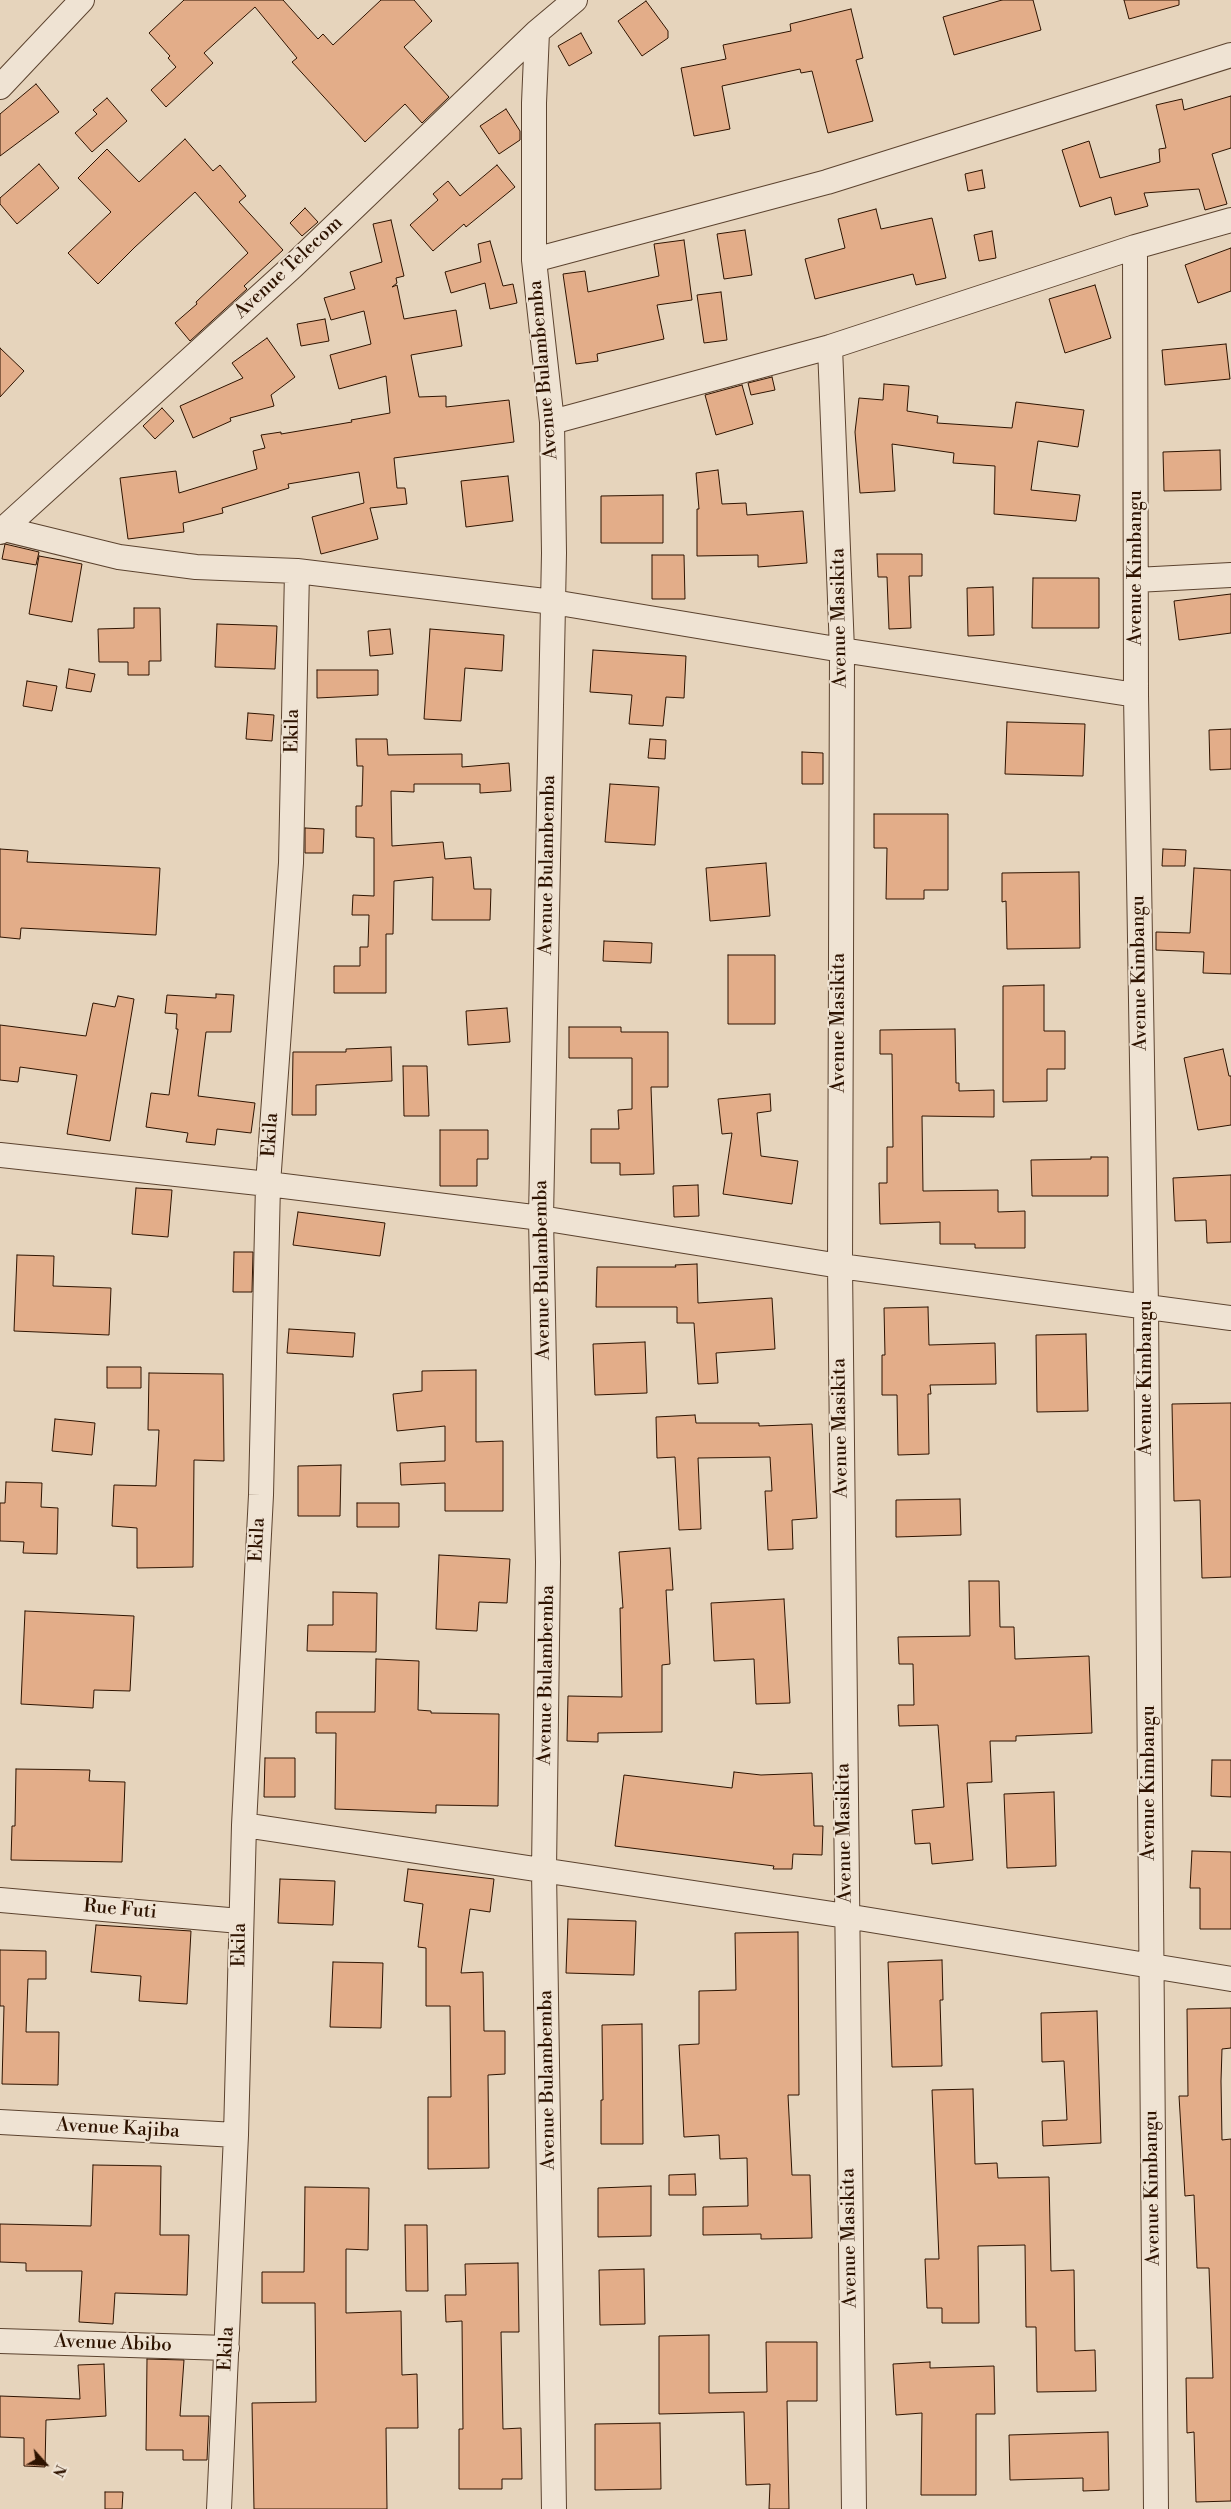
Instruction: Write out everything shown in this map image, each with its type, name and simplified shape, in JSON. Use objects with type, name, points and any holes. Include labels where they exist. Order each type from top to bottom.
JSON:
[{"type":"street","points":[[0,87],[82,0]]},
{"type":"street","name":"Avenue Telecom","points":[[1,530],[292,267],[537,32],[575,0]]},
{"type":"street","name":"Avenue Bulambemba","points":[[537,32],[534,103],[534,260],[552,422],[553,602],[541,1218],[548,1562],[544,1870],[554,2509]]},
{"type":"street","points":[[534,260],[827,182],[1231,55]]},
{"type":"street","points":[[552,422],[830,347],[1135,247],[1231,220]]},
{"type":"street","name":"Avenue Kimbangu","points":[[1135,247],[1136,695],[1146,1306],[1156,2509]]},
{"type":"street","name":"Avenue Masikita","points":[[830,347],[842,650],[839,968],[840,1266],[854,2509]]},
{"type":"street","points":[[1,530],[119,557],[196,567],[296,571],[553,602],[842,650],[1136,695]]},
{"type":"street","name":"Ekila","points":[[219,2509],[236,2135],[240,1920],[261,1495],[268,1184],[291,863],[296,571]]},
{"type":"street","points":[[1136,580],[1231,575]]},
{"type":"street","points":[[0,1155],[268,1184],[541,1218],[840,1266],[1231,1318]]},
{"type":"street","points":[[244,1825],[846,1916],[1231,1979]]},
{"type":"street","name":"Rue Futi","points":[[0,1900],[240,1920]]},
{"type":"street","name":"Avenue Kajiba","points":[[0,2122],[236,2135]]},
{"type":"street","name":"Avenue Abibo","points":[[0,2341],[227,2348]]},
{"type":"building","points":[[184,0],[283,0],[318,39],[323,34],[333,45],[381,0],[414,0],[432,21],[404,47],[449,97],[422,123],[405,104],[365,142],[292,62],[297,58],[255,7],[204,53],[213,63],[166,107],[151,90],[176,67],[168,58],[170,56],[149,33]]},
{"type":"building","points":[[1002,0],[1033,0],[1041,30],[954,55],[943,17]]},
{"type":"building","points":[[1124,0],[1179,0],[1179,5],[1129,19]]},
{"type":"building","points":[[646,1],[668,31],[668,38],[642,56],[618,21]]},
{"type":"building","points":[[851,9],[863,58],[856,60],[873,121],[828,133],[812,71],[801,73],[800,69],[722,86],[730,129],[694,136],[681,68],[726,59],[723,45],[791,31],[790,24]]},
{"type":"building","points":[[581,33],[592,53],[569,66],[558,46]]},
{"type":"building","points":[[36,84],[59,112],[0,156],[0,114]]},
{"type":"building","points":[[1231,96],[1231,148],[1212,154],[1227,204],[1205,210],[1199,189],[1144,193],[1148,206],[1115,215],[1111,197],[1080,207],[1062,150],[1089,141],[1100,178],[1160,162],[1159,149],[1166,148],[1156,105],[1182,99],[1184,110]]},
{"type":"building","points":[[107,98],[127,121],[92,152],[75,133],[97,114],[93,110]]},
{"type":"building","points":[[506,109],[520,131],[520,140],[499,154],[480,126]]},
{"type":"building","points":[[185,139],[213,171],[220,165],[246,196],[239,202],[283,250],[244,286],[247,289],[190,341],[175,323],[197,304],[196,302],[248,253],[195,192],[98,284],[68,253],[111,212],[78,178],[107,149],[139,182]]},
{"type":"building","points":[[39,164],[59,188],[17,224],[0,204],[0,198]]},
{"type":"building","points":[[497,165],[515,187],[466,227],[464,224],[433,251],[410,225],[438,200],[433,194],[448,181],[460,196]]},
{"type":"building","points":[[982,170],[985,188],[968,191],[965,174]]},
{"type":"building","points":[[305,208],[318,222],[302,236],[290,223]]},
{"type":"building","points":[[876,209],[881,229],[932,218],[946,278],[916,285],[913,274],[815,299],[805,259],[845,248],[838,219]]},
{"type":"building","points":[[391,220],[404,276],[396,278],[397,283],[392,287],[397,285],[404,319],[456,310],[462,346],[411,355],[419,397],[446,396],[446,407],[509,400],[514,442],[394,458],[397,488],[405,488],[407,504],[370,508],[378,539],[321,554],[312,517],[364,503],[359,472],[288,484],[289,488],[222,508],[223,513],[183,523],[184,532],[128,539],[120,478],[176,471],[179,493],[257,469],[253,451],[265,448],[261,435],[281,432],[281,434],[352,422],[351,420],[390,413],[386,376],[339,389],[330,355],[371,344],[364,311],[331,320],[324,298],[355,289],[350,272],[382,262],[373,224]]},
{"type":"building","points":[[745,230],[752,275],[724,279],[717,234]]},
{"type":"building","points":[[992,231],[996,258],[979,261],[974,235]]},
{"type":"building","points":[[684,240],[692,300],[657,305],[664,339],[597,354],[598,361],[576,364],[563,274],[585,271],[588,292],[659,276],[654,244]]},
{"type":"building","points":[[490,241],[503,286],[513,284],[517,303],[490,309],[485,283],[451,293],[445,272],[481,262],[478,244]]},
{"type":"building","points":[[1231,248],[1231,291],[1198,303],[1185,265]]},
{"type":"building","points":[[1095,285],[1111,338],[1065,353],[1049,299]]},
{"type":"building","points":[[721,292],[727,340],[704,343],[697,295]]},
{"type":"building","points":[[325,319],[329,341],[301,346],[297,324]]},
{"type":"building","points":[[267,338],[295,377],[271,395],[274,406],[230,418],[231,421],[193,438],[180,406],[243,378],[232,363]]},
{"type":"building","points":[[1226,344],[1230,379],[1165,385],[1162,350]]},
{"type":"building","points":[[0,348],[24,371],[0,397]]},
{"type":"building","points":[[772,377],[775,390],[751,395],[748,383]]},
{"type":"building","points":[[884,384],[909,386],[907,411],[938,416],[937,423],[1012,428],[1016,402],[1084,410],[1078,447],[1038,441],[1031,490],[1080,495],[1076,521],[994,514],[995,466],[953,463],[954,453],[892,444],[895,491],[860,493],[855,432],[859,398],[883,400]]},
{"type":"building","points":[[742,385],[753,424],[716,435],[705,395]]},
{"type":"building","points":[[162,408],[174,421],[155,439],[143,426]]},
{"type":"building","points":[[1220,450],[1221,490],[1164,491],[1163,452]]},
{"type":"building","points":[[718,470],[722,504],[746,503],[747,515],[803,511],[807,563],[758,567],[758,555],[697,556],[697,509],[699,509],[696,473]]},
{"type":"building","points":[[508,476],[513,521],[466,527],[461,481]]},
{"type":"building","points":[[663,495],[663,543],[601,543],[601,496]]},
{"type":"building","points":[[5,544],[39,552],[36,565],[2,559]]},
{"type":"building","points":[[877,554],[922,554],[922,576],[909,576],[911,628],[889,629],[887,577],[878,577]]},
{"type":"building","points":[[652,555],[684,555],[685,599],[652,599]]},
{"type":"building","points":[[39,556],[82,564],[72,622],[29,614]]},
{"type":"building","points":[[1033,578],[1099,578],[1099,628],[1032,628]]},
{"type":"building","points":[[993,587],[994,635],[968,636],[967,588]]},
{"type":"building","points":[[1231,594],[1231,633],[1179,640],[1174,601]]},
{"type":"building","points":[[134,608],[160,608],[161,661],[149,661],[149,675],[128,675],[128,662],[99,662],[98,629],[134,628]]},
{"type":"building","points":[[217,624],[277,626],[275,669],[215,667]]},
{"type":"building","points":[[390,629],[393,654],[370,656],[368,631]]},
{"type":"building","points":[[430,629],[504,635],[502,671],[465,668],[461,721],[424,719]]},
{"type":"building","points":[[593,650],[686,656],[684,698],[666,697],[663,726],[629,724],[632,695],[590,692]]},
{"type":"building","points":[[69,669],[95,674],[91,692],[66,688]]},
{"type":"building","points":[[317,670],[378,670],[378,695],[317,698]]},
{"type":"building","points":[[27,681],[57,686],[52,711],[23,706]]},
{"type":"building","points":[[248,713],[274,715],[272,741],[246,739]]},
{"type":"building","points":[[1007,722],[1085,724],[1083,776],[1005,774]]},
{"type":"building","points":[[1231,729],[1231,769],[1210,770],[1209,730]]},
{"type":"building","points":[[356,739],[387,739],[388,755],[462,754],[462,767],[509,763],[511,791],[480,793],[480,784],[414,784],[414,792],[391,791],[392,846],[443,842],[445,859],[471,857],[474,889],[491,889],[490,920],[432,920],[433,877],[394,881],[393,934],[386,934],[386,993],[334,993],[334,966],[360,966],[360,947],[368,947],[369,915],[352,915],[353,895],[374,896],[374,838],[356,837],[356,806],[362,806],[363,766],[357,766]]},
{"type":"building","points":[[650,739],[666,740],[665,759],[648,758]]},
{"type":"building","points":[[802,752],[823,753],[823,784],[802,784]]},
{"type":"building","points":[[610,784],[659,787],[655,845],[605,842]]},
{"type":"building","points":[[874,814],[948,814],[948,890],[924,890],[924,899],[886,899],[887,848],[874,848]]},
{"type":"building","points":[[305,828],[324,829],[323,853],[305,853]]},
{"type":"building","points":[[0,849],[28,851],[27,862],[160,868],[156,935],[21,928],[20,939],[0,937]]},
{"type":"building","points":[[1163,849],[1186,850],[1185,866],[1162,866]]},
{"type":"building","points":[[766,863],[770,916],[710,921],[706,868]]},
{"type":"building","points":[[1194,868],[1231,870],[1231,974],[1203,973],[1204,952],[1156,950],[1156,932],[1190,933]]},
{"type":"building","points":[[1079,872],[1080,948],[1007,949],[1006,901],[1002,902],[1002,873]]},
{"type":"building","points":[[604,941],[652,943],[651,963],[603,961]]},
{"type":"building","points":[[728,955],[775,955],[775,1024],[728,1024]]},
{"type":"building","points":[[1044,985],[1044,1031],[1065,1031],[1065,1069],[1047,1069],[1047,1101],[1003,1102],[1003,986]]},
{"type":"building","points":[[216,994],[234,995],[231,1032],[206,1032],[198,1096],[255,1103],[251,1133],[217,1129],[215,1145],[186,1142],[188,1133],[146,1127],[151,1093],[169,1095],[178,1029],[176,1029],[177,1014],[165,1013],[167,995],[216,998]]},
{"type":"building","points":[[118,996],[134,999],[110,1141],[67,1134],[77,1075],[20,1067],[18,1082],[0,1080],[0,1025],[86,1036],[93,1003],[115,1007]]},
{"type":"building","points":[[507,1008],[510,1042],[468,1045],[466,1011]]},
{"type":"building","points":[[569,1027],[621,1027],[621,1032],[668,1032],[668,1087],[651,1087],[654,1174],[620,1175],[620,1163],[591,1163],[591,1129],[619,1129],[618,1110],[632,1109],[632,1058],[569,1058]]},
{"type":"building","points":[[955,1029],[956,1083],[959,1083],[959,1091],[994,1090],[994,1117],[922,1116],[923,1191],[998,1190],[998,1212],[1025,1211],[1025,1248],[975,1248],[975,1244],[940,1244],[940,1222],[880,1224],[879,1183],[887,1183],[887,1147],[893,1147],[892,1054],[880,1054],[880,1030]]},
{"type":"building","points":[[391,1047],[392,1081],[316,1085],[316,1115],[292,1115],[293,1052],[346,1052],[346,1049]]},
{"type":"building","points":[[1223,1049],[1229,1076],[1231,1076],[1231,1125],[1198,1130],[1184,1058]]},
{"type":"building","points":[[403,1066],[427,1066],[429,1116],[404,1116]]},
{"type":"building","points":[[770,1094],[771,1111],[757,1113],[761,1156],[798,1161],[792,1204],[723,1194],[732,1133],[722,1134],[718,1099]]},
{"type":"building","points":[[440,1130],[488,1130],[488,1159],[477,1159],[477,1186],[440,1186]]},
{"type":"building","points":[[1091,1157],[1108,1157],[1108,1196],[1032,1196],[1031,1160],[1091,1159]]},
{"type":"building","points":[[1231,1175],[1231,1242],[1207,1243],[1206,1220],[1175,1221],[1173,1178]]},
{"type":"building","points":[[698,1185],[699,1216],[674,1217],[673,1186]]},
{"type":"building","points":[[136,1188],[172,1190],[168,1237],[132,1234]]},
{"type":"building","points":[[298,1212],[385,1223],[380,1256],[293,1245]]},
{"type":"building","points":[[234,1252],[253,1252],[252,1292],[233,1292]]},
{"type":"building","points":[[17,1255],[54,1256],[53,1286],[111,1288],[109,1335],[14,1331]]},
{"type":"building","points":[[697,1264],[698,1303],[772,1298],[775,1349],[716,1353],[718,1383],[698,1384],[694,1323],[677,1323],[677,1307],[596,1307],[597,1267],[676,1267],[675,1265]]},
{"type":"building","points":[[928,1307],[929,1345],[995,1343],[996,1384],[930,1385],[931,1394],[928,1394],[929,1454],[898,1455],[897,1395],[882,1395],[882,1355],[885,1355],[884,1308]]},
{"type":"building","points":[[289,1329],[355,1333],[353,1357],[287,1353]]},
{"type":"building","points":[[1086,1334],[1088,1411],[1037,1412],[1036,1335]]},
{"type":"building","points":[[645,1342],[647,1393],[595,1395],[593,1344]]},
{"type":"building","points":[[107,1367],[141,1367],[141,1388],[107,1388]]},
{"type":"building","points":[[476,1370],[476,1442],[503,1441],[503,1511],[445,1511],[445,1483],[401,1485],[400,1463],[445,1461],[445,1426],[397,1431],[393,1394],[422,1391],[422,1371]]},
{"type":"building","points":[[149,1373],[223,1374],[224,1461],[194,1460],[193,1567],[137,1568],[137,1528],[112,1526],[114,1485],[156,1486],[159,1430],[148,1430]]},
{"type":"building","points":[[1231,1403],[1231,1577],[1202,1578],[1200,1500],[1174,1501],[1172,1404]]},
{"type":"building","points":[[695,1415],[696,1423],[759,1423],[759,1426],[812,1424],[817,1518],[792,1520],[793,1549],[768,1550],[765,1491],[772,1491],[770,1457],[698,1458],[701,1529],[679,1530],[675,1457],[657,1458],[656,1417]]},
{"type":"building","points":[[55,1419],[95,1423],[92,1455],[52,1451]]},
{"type":"building","points":[[341,1465],[340,1516],[298,1516],[298,1466]]},
{"type":"building","points":[[6,1482],[42,1483],[41,1507],[58,1508],[57,1554],[23,1553],[24,1542],[0,1541],[0,1503],[5,1503]]},
{"type":"building","points":[[960,1499],[961,1535],[896,1537],[896,1500]]},
{"type":"building","points":[[357,1503],[399,1503],[399,1527],[357,1527]]},
{"type":"building","points":[[670,1548],[673,1590],[666,1590],[670,1664],[662,1665],[662,1732],[598,1733],[598,1742],[567,1741],[568,1696],[622,1697],[620,1608],[623,1608],[619,1552]]},
{"type":"building","points":[[439,1555],[510,1559],[507,1603],[479,1602],[477,1631],[436,1629]]},
{"type":"building","points":[[969,1581],[999,1581],[1000,1627],[1014,1627],[1015,1659],[1089,1656],[1092,1733],[1016,1736],[1016,1741],[990,1741],[992,1782],[967,1783],[973,1860],[932,1864],[930,1843],[915,1844],[912,1810],[944,1807],[938,1725],[899,1726],[898,1705],[914,1705],[913,1664],[899,1664],[898,1637],[970,1636]]},
{"type":"building","points":[[333,1592],[377,1593],[376,1652],[307,1651],[308,1625],[333,1625]]},
{"type":"building","points":[[784,1599],[790,1703],[756,1704],[754,1659],[714,1661],[711,1603]]},
{"type":"building","points":[[25,1611],[134,1616],[130,1691],[94,1690],[93,1708],[21,1704]]},
{"type":"building","points":[[376,1659],[419,1661],[418,1710],[431,1711],[431,1713],[499,1714],[498,1806],[436,1805],[436,1813],[335,1809],[336,1733],[316,1733],[316,1712],[375,1712]]},
{"type":"building","points":[[265,1758],[295,1758],[295,1797],[264,1797]]},
{"type":"building","points":[[1212,1760],[1231,1760],[1231,1797],[1211,1796]]},
{"type":"building","points":[[16,1769],[90,1770],[89,1781],[125,1782],[122,1862],[11,1860],[12,1826],[15,1826]]},
{"type":"building","points":[[734,1772],[761,1775],[812,1773],[814,1826],[823,1826],[822,1855],[793,1854],[792,1869],[773,1869],[774,1866],[615,1846],[624,1775],[732,1788]]},
{"type":"building","points":[[1054,1792],[1056,1866],[1007,1868],[1004,1794]]},
{"type":"building","points":[[1192,1851],[1231,1852],[1231,1929],[1200,1929],[1200,1888],[1190,1888]]},
{"type":"building","points":[[408,1869],[494,1879],[490,1912],[470,1909],[461,1973],[483,1972],[484,2031],[505,2031],[505,2074],[488,2075],[489,2168],[428,2169],[428,2097],[451,2097],[450,2006],[426,2006],[426,1948],[418,1947],[423,1904],[404,1901]]},
{"type":"building","points":[[280,1879],[335,1881],[333,1925],[278,1923]]},
{"type":"building","points":[[568,1919],[636,1921],[634,1975],[566,1973]]},
{"type":"building","points":[[96,1925],[191,1931],[187,2004],[139,2001],[141,1976],[91,1972]]},
{"type":"building","points":[[798,1932],[799,2095],[788,2095],[792,2175],[810,2175],[812,2238],[761,2239],[761,2234],[703,2235],[703,2207],[748,2206],[747,2158],[720,2159],[719,2135],[684,2137],[679,2045],[699,2044],[699,1991],[736,1990],[735,1933]]},
{"type":"building","points":[[0,1950],[46,1951],[46,1979],[28,1979],[26,2032],[59,2032],[58,2085],[2,2084],[4,2006],[0,2006]]},
{"type":"building","points":[[942,1960],[943,2000],[940,2000],[942,2066],[892,2067],[888,1962]]},
{"type":"building","points":[[333,1962],[383,1963],[381,2028],[330,2027]]},
{"type":"building","points":[[1231,2008],[1231,2048],[1222,2049],[1221,2081],[1222,2140],[1231,2139],[1231,2501],[1196,2502],[1194,2432],[1187,2433],[1186,2378],[1213,2378],[1209,2268],[1197,2268],[1194,2195],[1185,2196],[1179,2096],[1188,2096],[1187,2009]]},
{"type":"building","points":[[1097,2011],[1101,2143],[1043,2146],[1042,2121],[1067,2120],[1064,2061],[1042,2062],[1041,2013]]},
{"type":"building","points":[[642,2024],[643,2144],[601,2144],[601,2100],[603,2100],[602,2025]]},
{"type":"building","points":[[973,2089],[975,2164],[997,2163],[998,2178],[1049,2177],[1051,2271],[1074,2270],[1075,2351],[1095,2350],[1096,2391],[1037,2392],[1036,2327],[1026,2327],[1025,2245],[978,2246],[979,2323],[942,2323],[942,2308],[927,2308],[925,2259],[939,2259],[932,2090]]},
{"type":"building","points":[[93,2165],[161,2166],[160,2235],[189,2235],[187,2295],[115,2293],[113,2324],[79,2322],[82,2271],[26,2271],[26,2263],[0,2262],[0,2224],[91,2226]]},
{"type":"building","points":[[695,2174],[696,2195],[669,2195],[669,2175]]},
{"type":"building","points":[[651,2186],[651,2236],[598,2237],[598,2188]]},
{"type":"building","points":[[305,2187],[369,2188],[368,2250],[346,2249],[346,2313],[401,2311],[402,2375],[417,2374],[418,2428],[386,2428],[387,2509],[254,2509],[252,2403],[316,2402],[315,2303],[262,2303],[262,2272],[304,2272]]},
{"type":"building","points":[[405,2225],[427,2225],[428,2291],[406,2291]]},
{"type":"building","points":[[518,2263],[519,2332],[501,2332],[503,2429],[521,2428],[522,2479],[502,2479],[502,2489],[459,2489],[459,2429],[463,2429],[462,2321],[446,2322],[445,2295],[466,2295],[465,2264]]},
{"type":"building","points":[[644,2269],[645,2324],[600,2325],[599,2270]]},
{"type":"building","points":[[709,2335],[709,2393],[767,2392],[766,2342],[817,2342],[817,2401],[787,2401],[789,2509],[769,2509],[770,2484],[746,2485],[744,2412],[659,2414],[659,2336]]},
{"type":"building","points":[[147,2359],[184,2360],[180,2416],[209,2416],[207,2460],[183,2460],[183,2450],[146,2450]]},
{"type":"building","points":[[930,2362],[930,2368],[994,2366],[995,2414],[976,2414],[976,2495],[921,2495],[922,2413],[896,2415],[893,2364]]},
{"type":"building","points":[[104,2364],[106,2416],[46,2420],[45,2467],[24,2466],[24,2438],[0,2437],[0,2396],[80,2399],[78,2365]]},
{"type":"building","points":[[660,2423],[661,2489],[595,2490],[595,2424]]},
{"type":"building","points":[[1108,2432],[1109,2490],[1083,2491],[1083,2478],[1010,2480],[1009,2435]]},
{"type":"building","points":[[105,2492],[123,2492],[122,2509],[105,2509]]}]
